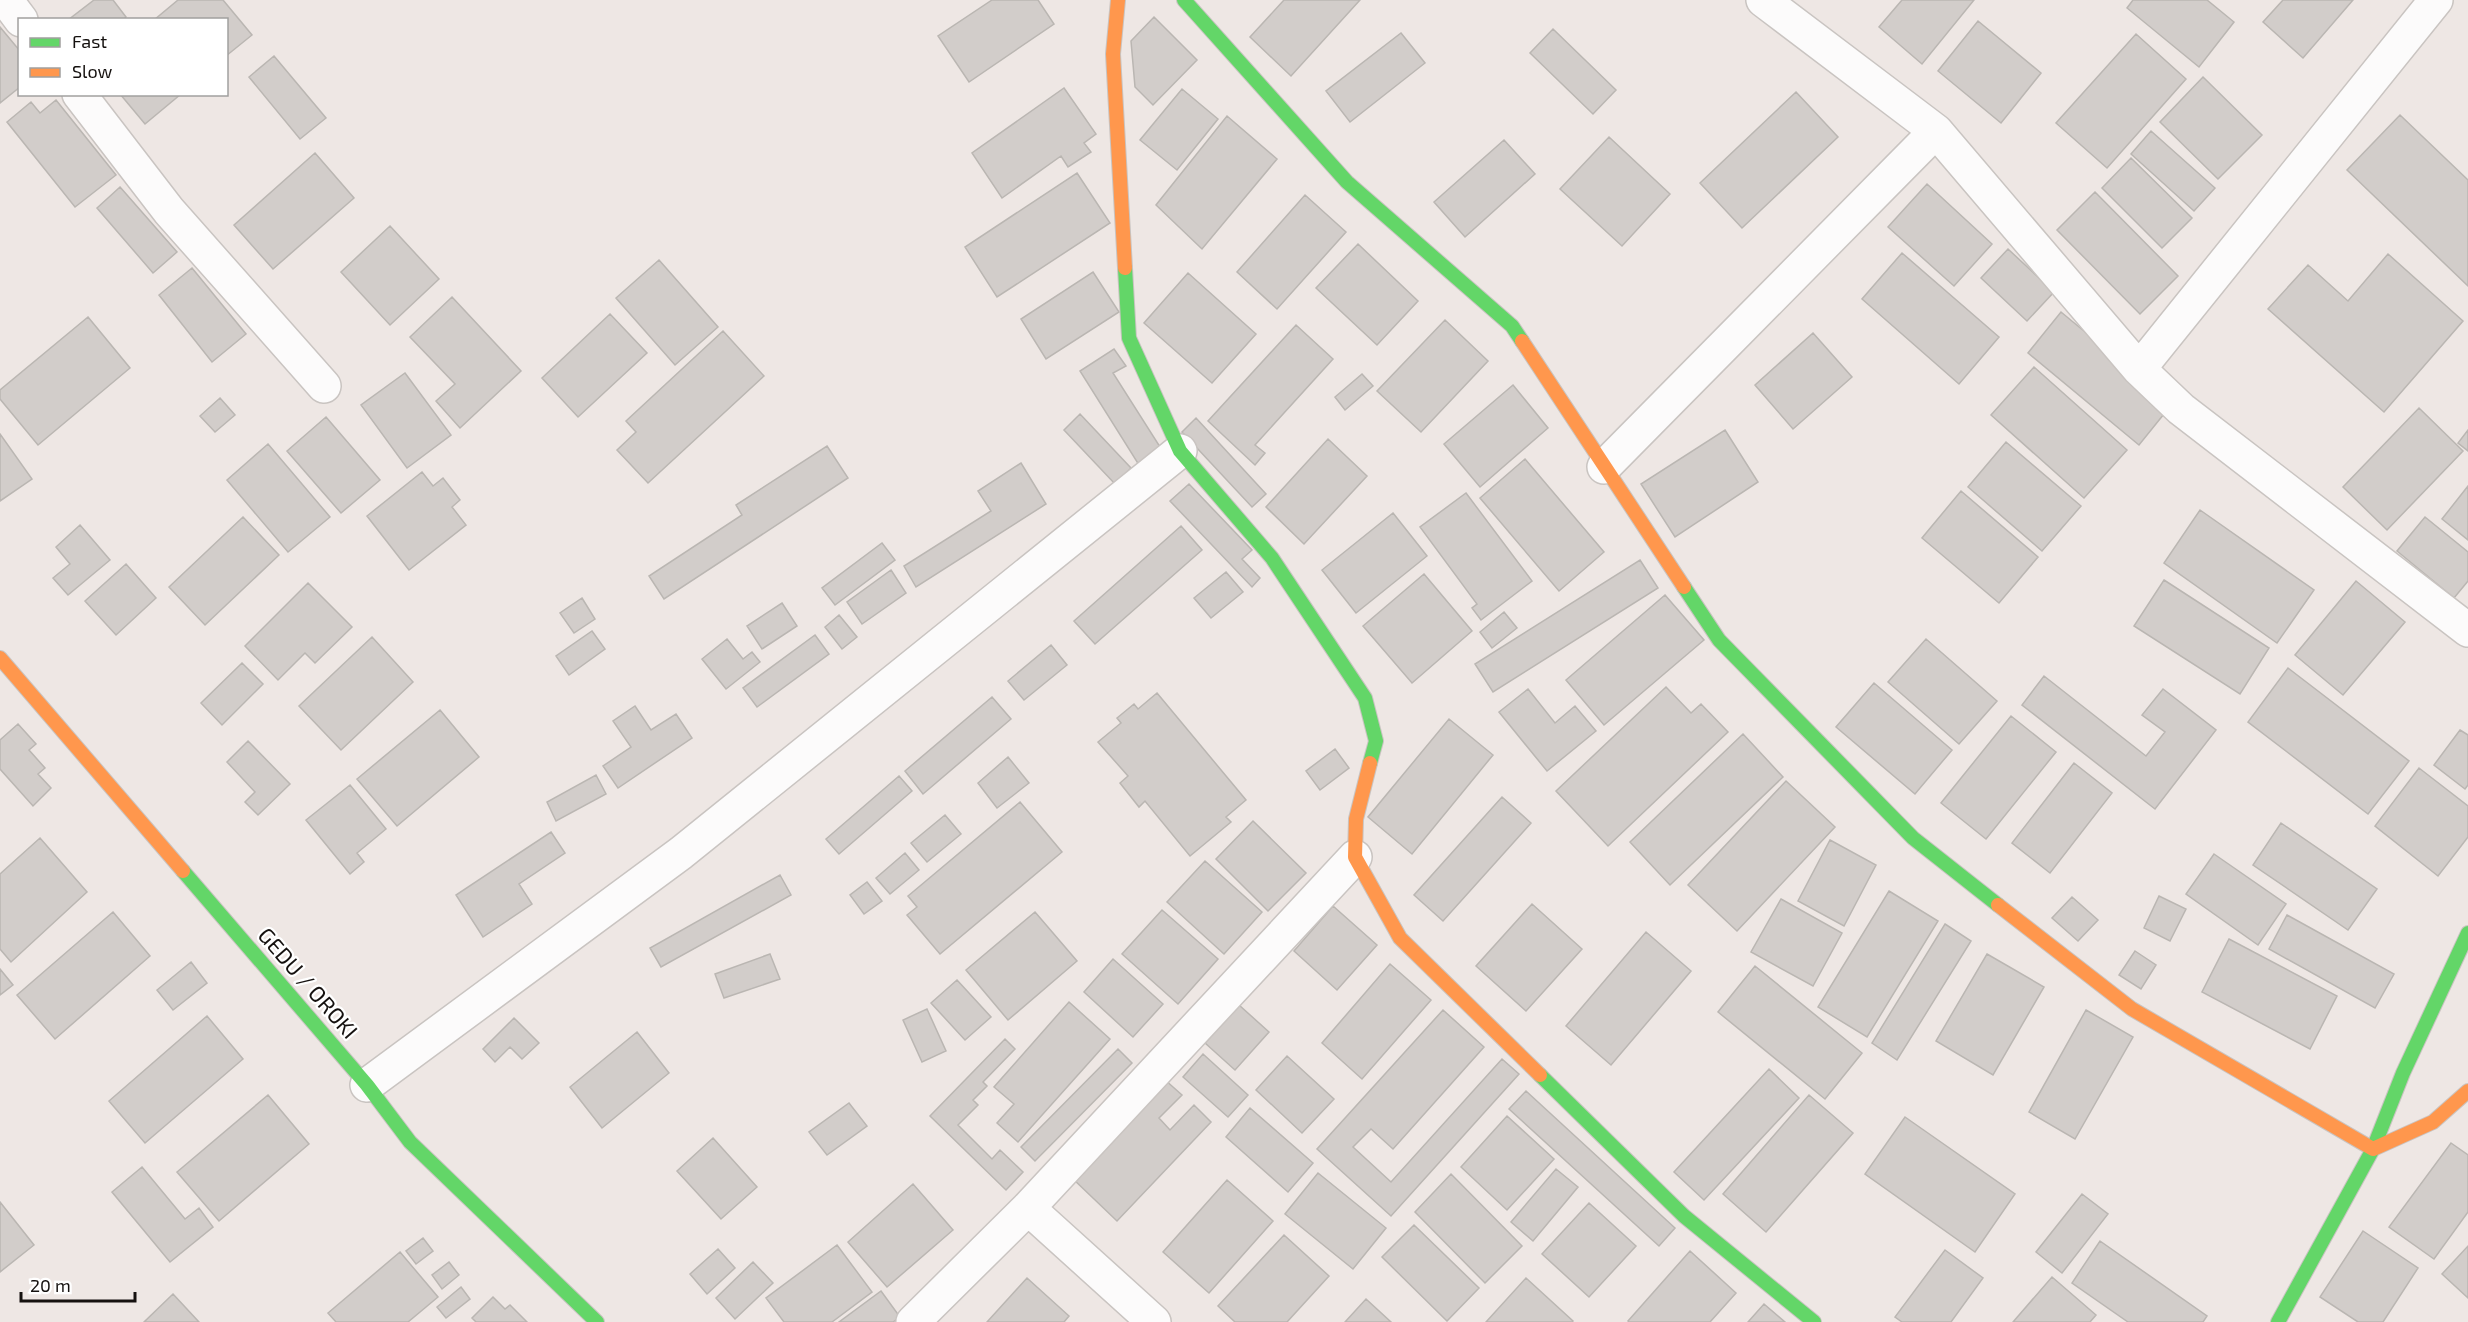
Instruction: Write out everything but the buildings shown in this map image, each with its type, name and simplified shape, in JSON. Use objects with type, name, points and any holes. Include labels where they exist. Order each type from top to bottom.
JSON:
[{"type":"street","points":[[6,0],[20,18]]},
{"type":"street","points":[[1118,0],[1113,54],[1129,338],[1180,451],[1272,558],[1365,698],[1376,741],[1356,819],[1355,857],[1400,938],[1684,1216],[1814,1322]]},
{"type":"street","points":[[1184,0],[1347,182],[1512,326],[1719,640],[1913,837],[2132,1010],[2373,1149]]},
{"type":"street","points":[[1763,0],[1936,130],[2139,369],[2181,409],[2468,630]]},
{"type":"street","points":[[2139,369],[2436,0]]},
{"type":"street","points":[[81,96],[169,211],[324,386]]},
{"type":"street","points":[[1604,467],[1936,130]]},
{"type":"street","points":[[367,1084],[681,853],[1180,451]]},
{"type":"street","name":"GEDU / OROKI","points":[[0,658],[367,1084],[410,1142],[597,1322]]},
{"type":"street","points":[[913,1322],[1028,1208],[1355,857]]},
{"type":"street","points":[[2278,1322],[2373,1149],[2403,1073],[2468,933]]},
{"type":"street","points":[[2373,1149],[2433,1122],[2468,1092]]},
{"type":"street","points":[[1028,1208],[1154,1322]]},
{"type":"traffic: fast","points":[[1184,0],[1347,182],[1512,326],[1522,341]]},
{"type":"traffic: fast","points":[[1125,268],[1129,338],[1180,451],[1272,558],[1365,698],[1376,741],[1370,763]]},
{"type":"traffic: fast","points":[[1684,587],[1719,640],[1913,838],[1998,905]]},
{"type":"traffic: fast","points":[[183,871],[367,1085],[410,1142],[597,1322]]},
{"type":"traffic: fast","points":[[2278,1322],[2373,1149],[2403,1073],[2468,933]]},
{"type":"traffic: fast","points":[[1540,1075],[1684,1216],[1814,1322]]},
{"type":"traffic: slow","points":[[1118,0],[1113,54],[1125,268]]},
{"type":"traffic: slow","points":[[1522,341],[1684,587]]},
{"type":"traffic: slow","points":[[0,658],[183,871]]},
{"type":"traffic: slow","points":[[1370,763],[1356,819],[1355,857],[1400,938],[1540,1075]]},
{"type":"traffic: slow","points":[[1998,905],[2132,1009],[2373,1149],[2433,1122],[2468,1091]]}]
